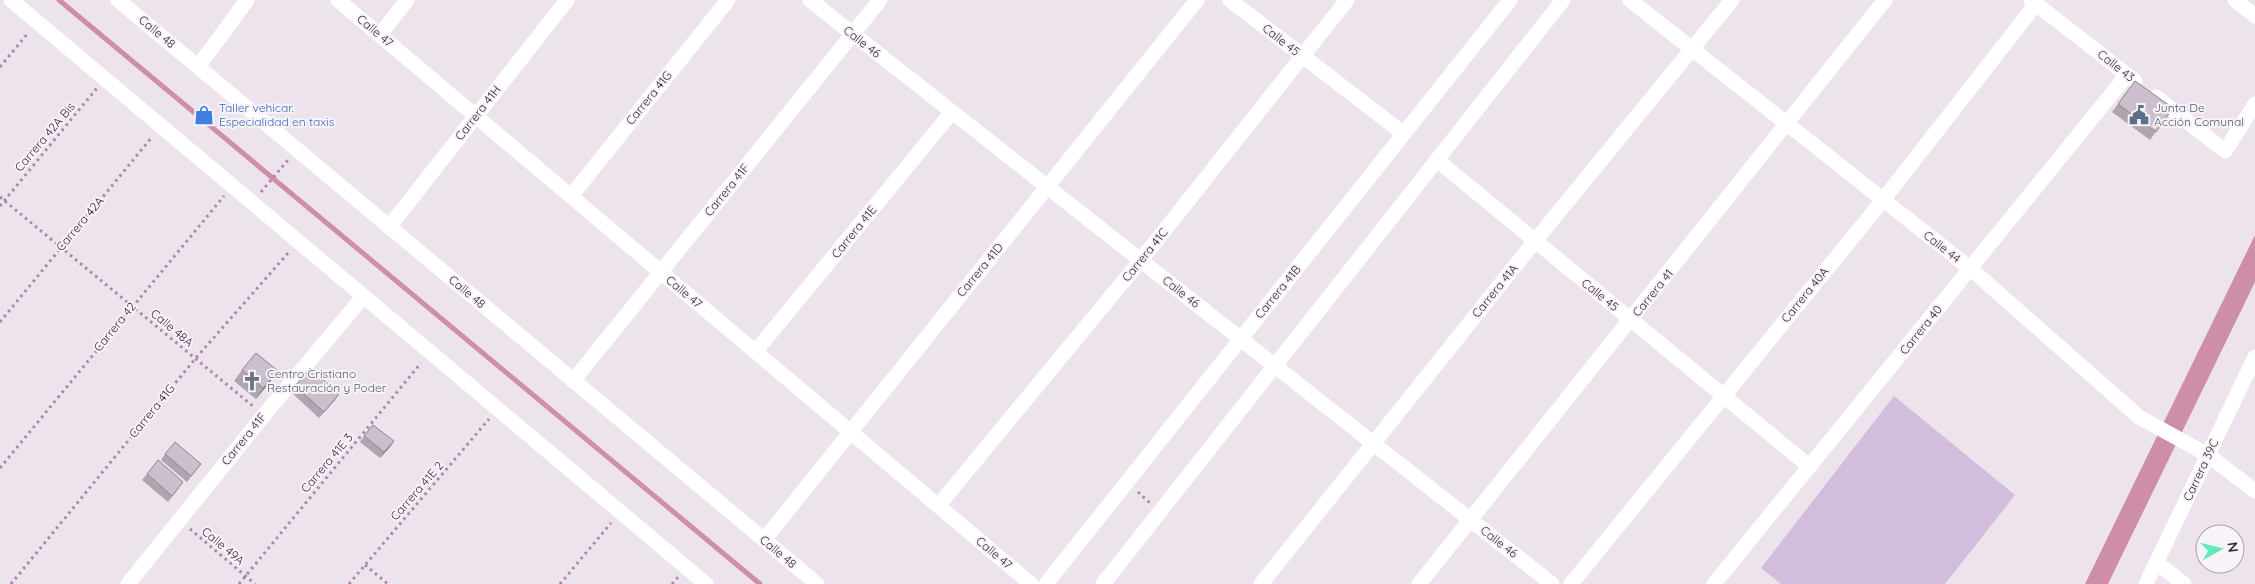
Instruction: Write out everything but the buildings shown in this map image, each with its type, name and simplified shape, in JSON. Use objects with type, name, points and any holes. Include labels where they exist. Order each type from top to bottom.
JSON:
[{"type":"street","name":"Calle 48","points":[[118,0],[817,584]]},
{"type":"street","points":[[198,67],[247,0]]},
{"type":"street","name":"Calle 47","points":[[338,0],[1030,584]]},
{"type":"street","points":[[380,35],[407,0]]},
{"type":"street","name":"Carrera 41H","points":[[389,226],[567,0]]},
{"type":"street","name":"Carrera 41G","points":[[571,196],[728,0]]},
{"type":"street","name":"Calle 46","points":[[810,0],[1552,584]]},
{"type":"street","name":"Carrera 41F","points":[[573,381],[880,0]]},
{"type":"street","name":"Carrera 41D","points":[[764,540],[1196,0]]},
{"type":"street","name":"Calle 45","points":[[1230,0],[1404,134]]},
{"type":"street","name":"Carrera 41C","points":[[938,506],[1141,260],[1347,0]]},
{"type":"street","name":"Carrera 41B","points":[[1046,584],[1510,0]]},
{"type":"street","points":[[1103,584],[1563,0]]},
{"type":"street","name":"Calle 44","points":[[1630,0],[1971,269],[2139,417],[2203,452],[2255,491]]},
{"type":"street","name":"Carrera 41A","points":[[1261,584],[1372,442],[1732,0]]},
{"type":"street","name":"Carrera 41","points":[[1418,584],[1788,125],[1885,0]]},
{"type":"street","points":[[2235,0],[2255,16]]},
{"type":"street","points":[[12,1],[706,584]]},
{"type":"street","name":"Calle 43","points":[[2033,2],[2225,151],[2255,104]]},
{"type":"street","name":"Carrera 40A","points":[[1571,584],[1883,200],[2033,2]]},
{"type":"street","name":"Carrera 40","points":[[1714,584],[2127,75]]},
{"type":"street","name":"Carrera 41E","points":[[755,352],[952,112]]},
{"type":"street","name":"Calle 45","points":[[1436,160],[1810,467]]},
{"type":"street","name":"Carrera 41F","points":[[128,584],[264,415],[363,297]]},
{"type":"street","name":"Carrera 39C","points":[[2146,584],[2157,563],[2203,452],[2255,357]]},
{"type":"street","points":[[2157,563],[2184,584]]},
{"type":"path","points":[[0,67],[37,23]]},
{"type":"path","name":"Carrera 42A Bis","points":[[0,206],[104,80]]},
{"type":"path","name":"Carrera 42A","points":[[0,322],[161,127]]},
{"type":"path","points":[[261,192],[288,160]]},
{"type":"path","name":"Carrera 42","points":[[0,468],[232,187]]},
{"type":"path","name":"Calle 48A","points":[[0,197],[264,415]]},
{"type":"path","name":"Carrera 41G","points":[[11,584],[195,359],[298,242]]},
{"type":"path","name":"Carrera 41E 3","points":[[239,584],[430,353]]},
{"type":"path","name":"Carrera 41E 2","points":[[349,584],[498,409]]},
{"type":"path","points":[[1126,482],[1160,511]]},
{"type":"path","points":[[560,584],[620,512]]},
{"type":"path","name":"Calle 49A","points":[[180,520],[255,584]]},
{"type":"path","points":[[365,565],[388,584]]},
{"type":"shaded area","points":[[2255,235],[2255,282],[2108,584],[2085,584]]},
{"type":"shaded area","points":[[1894,396],[2015,495],[1945,584],[1781,584],[1761,568]]},
{"type":"waterway","points":[[59,0],[760,584]]},
{"type":"place","name":"Taller vehicar. Especialidad en taxis","points":[[204,115]]},
{"type":"place","name":"Junta De Acción Comunal","points":[[2139,115]]},
{"type":"place","name":"Centro Cristiano Restauración y Poder","points":[[252,381]]}]
